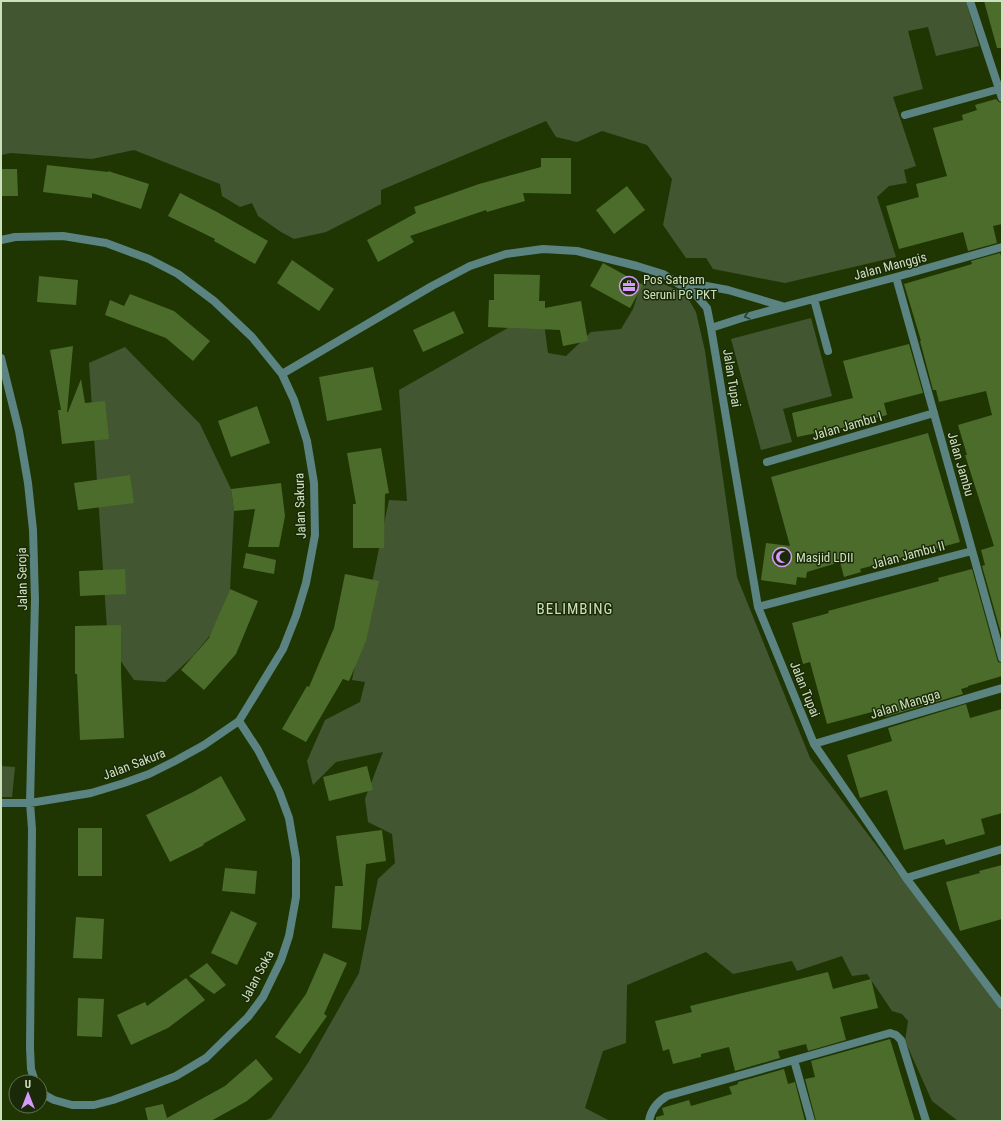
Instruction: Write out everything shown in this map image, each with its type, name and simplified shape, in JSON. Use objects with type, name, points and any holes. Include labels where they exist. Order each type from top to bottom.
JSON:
[{"type":"street","points":[[970,1],[1002,98]]},
{"type":"street","points":[[905,115],[999,89]]},
{"type":"street","name":"Jalan Sakura","points":[[1,240],[15,237],[63,236],[106,243],[149,259],[178,274],[214,301],[252,337],[282,374],[294,400],[307,441],[314,483],[316,535],[306,583],[296,616],[283,649],[239,721],[204,745],[149,774],[124,783],[91,793],[30,803],[1,803]]},
{"type":"street","name":"Jalan Manggis","points":[[711,328],[742,318],[1002,247]]},
{"type":"street","points":[[282,374],[432,286],[470,266],[506,254],[543,249],[577,251],[637,266],[663,274],[674,280],[728,290],[784,307]]},
{"type":"street","name":"Jalan Jambu","points":[[896,277],[1002,658]]},
{"type":"street","name":"Jalan Tupai","points":[[674,280],[696,294],[707,308],[758,607],[814,744],[906,878],[1002,1005]]},
{"type":"street","points":[[814,299],[828,351]]},
{"type":"street","name":"Jalan Seroja","points":[[1,358],[19,431],[28,483],[33,530],[35,600],[30,803]]},
{"type":"street","name":"Jalan Jambu I","points":[[766,462],[934,413]]},
{"type":"street","name":"Jalan Jambu II","points":[[758,607],[972,551]]},
{"type":"street","name":"Jalan Mangga","points":[[814,744],[1002,688]]},
{"type":"street","name":"Jalan Soka","points":[[48,1097],[54,1100],[84,1106],[113,1100],[176,1076],[206,1058],[248,1017],[264,997],[290,936],[296,897],[296,859],[289,818],[278,791],[258,750],[239,721]]},
{"type":"street","points":[[30,803],[32,829],[30,1048],[33,1074]]},
{"type":"street","points":[[906,878],[1002,849]]},
{"type":"street","points":[[649,1121],[652,1109],[660,1100],[667,1096],[890,1033],[896,1035],[900,1040],[926,1121]]},
{"type":"street","points":[[794,1060],[811,1121]]},
{"type":"green space","points":[[1,1],[966,1],[979,46],[936,56],[928,27],[908,31],[923,89],[893,97],[916,166],[904,170],[907,183],[889,186],[877,197],[896,257],[785,283],[713,269],[706,258],[686,258],[663,225],[672,179],[647,145],[602,131],[577,142],[556,137],[546,121],[381,190],[381,204],[326,232],[294,239],[258,216],[252,203],[240,207],[222,196],[220,184],[134,150],[92,159],[11,153],[1,155]]},
{"type":"green space","points":[[644,276],[685,293],[696,312],[705,351],[737,577],[810,758],[1002,1011],[1002,1121],[958,1121],[932,1101],[905,1041],[908,1021],[902,1014],[892,1011],[867,974],[852,976],[842,956],[797,971],[792,961],[733,974],[706,952],[627,985],[626,1043],[603,1051],[585,1108],[610,1121],[264,1121],[271,1118],[308,1063],[359,973],[378,879],[395,863],[392,834],[368,822],[365,799],[383,752],[336,762],[313,785],[307,761],[325,720],[360,702],[365,682],[352,680],[389,500],[407,501],[399,390],[529,316],[544,323],[548,353],[566,356],[591,332],[621,329],[633,309]]},
{"type":"green space","points":[[811,318],[832,396],[783,409],[792,442],[761,450],[731,339]]},
{"type":"green space","points":[[125,347],[200,424],[231,489],[234,511],[230,589],[212,633],[193,656],[165,682],[134,680],[108,643],[89,363]]},
{"type":"green space","points":[[1,766],[15,767],[12,797],[1,797]]},
{"type":"building","points":[[984,1],[1002,1],[1002,48],[997,48]]},
{"type":"building","points":[[996,99],[1002,103],[1002,224],[993,226],[997,243],[968,251],[963,232],[899,249],[886,206],[919,197],[916,184],[947,176],[933,128],[963,120],[962,115],[977,110],[975,105]]},
{"type":"building","points":[[541,158],[571,158],[571,194],[523,193],[525,201],[487,212],[486,210],[410,236],[414,242],[378,262],[367,240],[416,213],[414,207],[479,184],[541,167]]},
{"type":"building","points":[[47,165],[108,171],[149,184],[141,209],[92,193],[92,198],[43,192]]},
{"type":"building","points":[[1,169],[17,169],[18,196],[1,196]]},
{"type":"building","points":[[627,186],[645,210],[614,234],[596,210]]},
{"type":"building","points":[[180,193],[268,241],[255,264],[214,241],[215,239],[168,216]]},
{"type":"building","points":[[1000,253],[1002,259],[1002,637],[982,566],[985,565],[981,550],[994,546],[965,455],[967,455],[958,425],[992,415],[986,391],[939,402],[936,390],[933,390],[921,341],[904,284],[972,264],[971,261]]},
{"type":"building","points":[[292,260],[334,289],[319,311],[277,283]]},
{"type":"building","points":[[603,263],[643,285],[630,308],[590,286]]},
{"type":"building","points":[[494,274],[540,275],[539,301],[545,301],[545,308],[581,301],[588,341],[563,346],[560,330],[488,327],[489,300],[494,300]]},
{"type":"building","points":[[39,276],[78,280],[76,305],[37,302]]},
{"type":"building","points":[[130,294],[174,311],[210,341],[193,361],[166,338],[105,315],[110,300],[124,306]]},
{"type":"building","points":[[454,311],[464,333],[423,352],[413,330]]},
{"type":"building","points":[[909,344],[923,393],[884,403],[887,415],[856,423],[856,425],[797,437],[792,413],[853,398],[843,361]]},
{"type":"building","points":[[73,346],[67,412],[81,379],[85,403],[105,401],[109,439],[62,444],[58,410],[61,410],[50,350]]},
{"type":"building","points":[[373,367],[382,410],[327,421],[319,377]]},
{"type":"building","points":[[257,406],[270,443],[231,457],[218,421]]},
{"type":"building","points":[[928,433],[960,542],[860,569],[861,572],[844,577],[840,562],[807,572],[806,578],[797,577],[796,585],[761,580],[766,543],[790,546],[771,477]]},
{"type":"building","points":[[381,448],[389,493],[385,494],[384,548],[353,548],[353,504],[356,504],[347,453]]},
{"type":"building","points":[[130,475],[134,503],[78,510],[74,483]]},
{"type":"building","points":[[281,483],[285,516],[279,547],[248,547],[255,509],[234,511],[231,489]]},
{"type":"building","points":[[246,553],[276,560],[274,574],[243,568]]},
{"type":"building","points":[[125,569],[126,594],[80,596],[79,571]]},
{"type":"building","points":[[972,569],[997,659],[998,662],[1002,663],[1002,676],[961,689],[963,694],[885,717],[883,709],[827,724],[810,662],[803,664],[792,623],[829,613],[828,611],[939,581],[938,578]]},
{"type":"building","points":[[345,574],[379,581],[366,641],[349,681],[343,679],[306,742],[282,729],[307,686],[309,687],[334,628]]},
{"type":"building","points":[[230,589],[258,601],[236,654],[204,690],[181,670],[209,638]]},
{"type":"building","points":[[121,625],[121,674],[124,738],[80,740],[77,674],[75,674],[75,626]]},
{"type":"building","points":[[966,704],[970,718],[1002,709],[1002,813],[981,819],[985,834],[946,845],[944,839],[904,850],[887,790],[860,798],[847,755],[892,741],[888,728]]},
{"type":"building","points":[[367,766],[373,790],[329,801],[323,777]]},
{"type":"building","points":[[221,776],[246,820],[203,844],[204,845],[170,862],[146,815],[193,792]]},
{"type":"building","points":[[78,828],[102,828],[102,876],[78,876]]},
{"type":"building","points":[[382,830],[386,861],[366,864],[361,930],[332,928],[335,886],[343,886],[336,836]]},
{"type":"building","points":[[1002,865],[1002,919],[960,931],[946,882],[980,873],[979,871]]},
{"type":"building","points":[[225,868],[257,871],[255,894],[222,891]]},
{"type":"building","points":[[231,911],[257,923],[237,965],[211,953]]},
{"type":"building","points":[[76,917],[104,919],[102,959],[73,958]]},
{"type":"building","points":[[324,953],[347,963],[324,1014],[327,1016],[300,1054],[275,1037],[306,994]]},
{"type":"building","points":[[207,963],[226,985],[214,994],[189,976]]},
{"type":"building","points":[[828,972],[833,989],[871,979],[878,1008],[840,1017],[846,1040],[808,1051],[806,1044],[778,1051],[780,1058],[735,1071],[729,1047],[701,1054],[701,1057],[673,1064],[669,1049],[663,1051],[655,1021],[692,1012],[690,1006]]},
{"type":"building","points":[[186,978],[205,1000],[168,1028],[131,1045],[117,1015],[145,1002],[147,1006]]},
{"type":"building","points":[[78,998],[104,999],[102,1037],[77,1036]]},
{"type":"building","points":[[890,1039],[915,1121],[816,1121],[805,1079],[815,1077],[811,1061]]},
{"type":"building","points":[[256,1059],[273,1079],[247,1101],[211,1121],[148,1121],[145,1108],[163,1104],[167,1118],[225,1086]]},
{"type":"building","points":[[784,1069],[788,1084],[795,1082],[805,1121],[656,1121],[656,1117],[664,1115],[662,1108],[689,1100],[691,1106],[732,1094],[729,1087],[738,1084],[738,1082]]},
{"type":"place","name":"Pos Satpam Seruni PC PKT","points":[[629,286]]},
{"type":"place","name":"Masjid LDII","points":[[782,557]]},
{"type":"district","name":"BELIMBING","points":[[575,609]]}]
